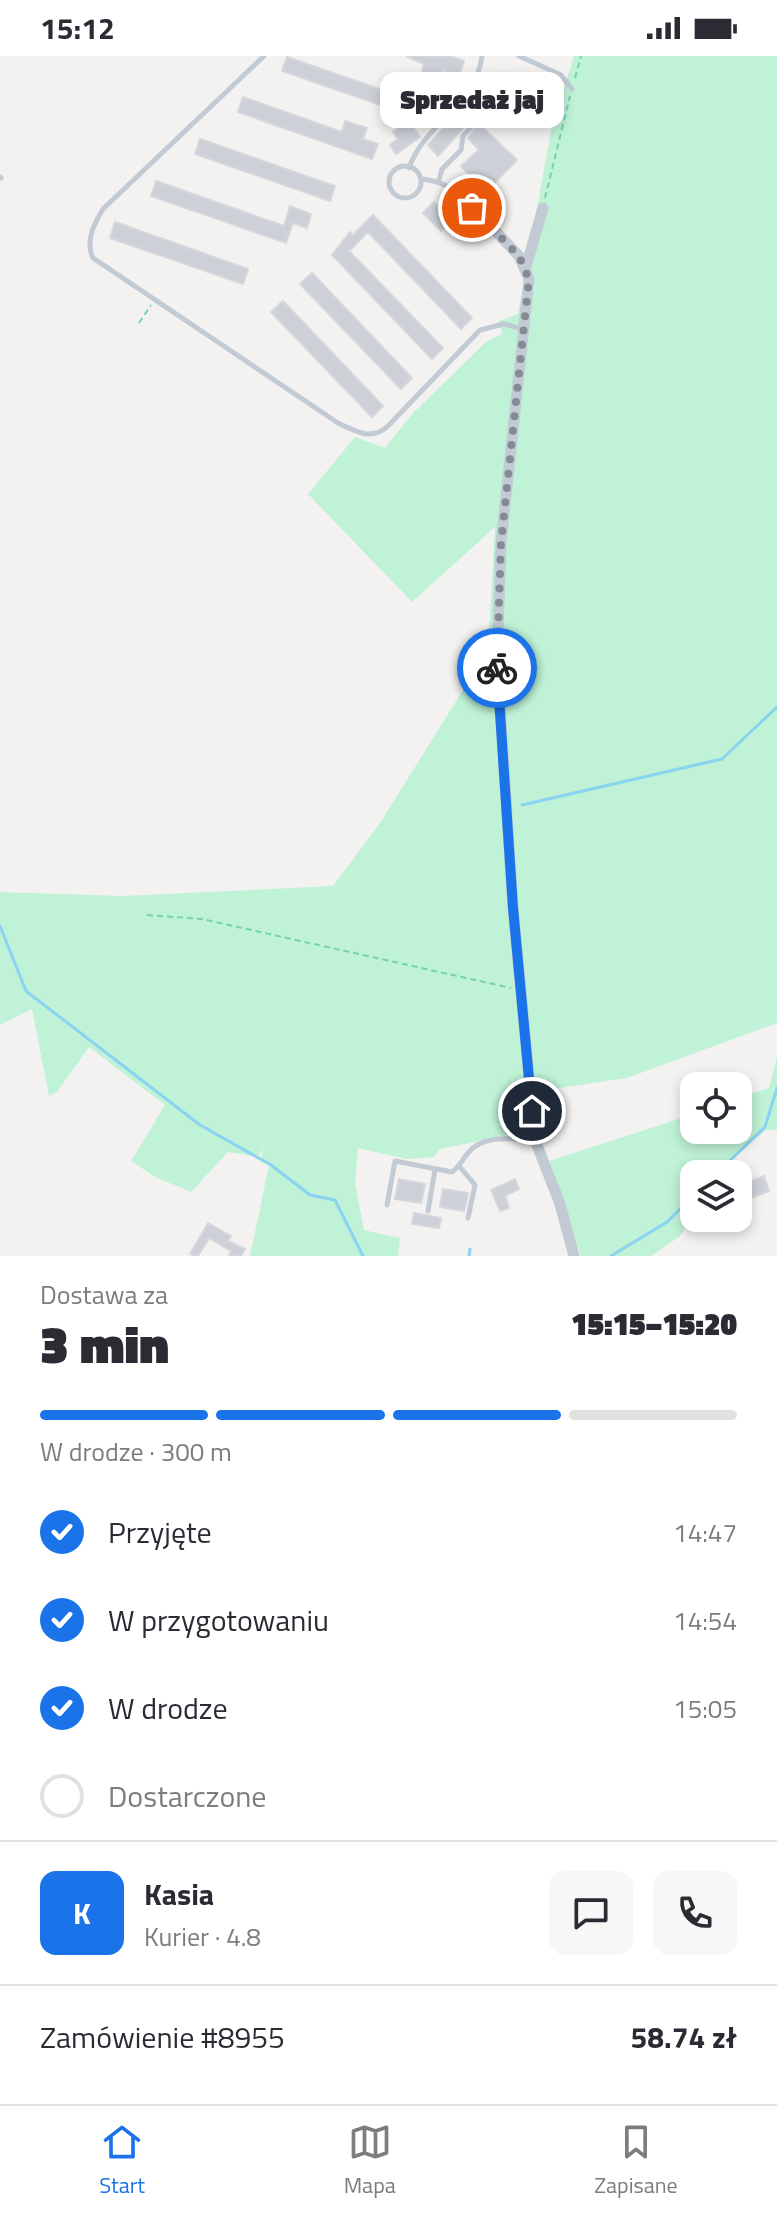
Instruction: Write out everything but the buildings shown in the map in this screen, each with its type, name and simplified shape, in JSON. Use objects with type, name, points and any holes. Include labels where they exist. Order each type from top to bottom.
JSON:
[{"type":"street","points":[[526,267],[543,208]]},
{"type":"street","points":[[483,218],[519,256],[529,279],[501,543],[497,660],[535,1140],[560,1204],[574,1256]]},
{"type":"lane","points":[[264,56],[103,209],[94,224],[89,250],[93,258],[338,423],[369,435],[379,434],[388,426],[480,330],[504,324],[522,330]]},
{"type":"lane","points":[[519,56],[561,75],[572,89]]},
{"type":"lane","points":[[409,168],[415,150],[456,109],[469,90],[483,57]]},
{"type":"lane","points":[[439,180],[442,169],[461,150],[463,136],[473,125],[475,117],[469,90]]},
{"type":"lane","points":[[421,179],[420,192],[410,199],[393,191],[389,181],[391,173],[401,165],[409,168],[421,179],[439,180],[452,187],[483,218]]},
{"type":"lane","points":[[387,1205],[395,1161],[452,1172],[482,1141],[535,1140]]},
{"type":"lane","points":[[460,1167],[475,1185],[468,1218]]},
{"type":"lane","points":[[428,1211],[435,1170]]},
{"type":"path","points":[[543,208],[581,56]]},
{"type":"path","points":[[139,323],[153,300]]},
{"type":"path","points":[[147,915],[202,919],[510,988],[522,996]]},
{"type":"green space","points":[[574,56],[777,56],[777,1023],[627,1078],[539,1091],[541,1128],[440,1149],[434,1157],[407,1159],[358,1148],[355,1183],[364,1230],[400,1238],[398,1256],[250,1256],[269,1165],[260,1161],[264,1142],[259,1157],[228,1152],[191,1192],[155,1177],[131,1161],[165,1105],[89,1047],[57,1092],[49,1096],[32,1009],[0,1025],[0,892],[123,896],[333,886],[380,823],[488,650],[495,527],[412,602],[308,494],[355,437],[385,448],[411,415],[486,342],[502,334],[499,321],[518,314],[552,125]]},
{"type":"green space","points":[[777,1057],[777,1130],[766,1130],[752,1142],[752,1093],[769,1088]]},
{"type":"green space","points":[[680,1119],[680,1144],[749,1144],[730,1160],[680,1160],[682,1232],[651,1256],[581,1256],[549,1161]]},
{"type":"waterway","points":[[522,805],[722,759],[777,707]]},
{"type":"waterway","points":[[0,926],[26,991],[200,1125],[271,1165],[310,1195],[335,1200],[363,1256]]},
{"type":"waterway","points":[[731,1160],[765,1127],[777,1088]]},
{"type":"waterway","points":[[611,1256],[667,1222],[680,1209]]},
{"type":"waterway","points":[[469,1256],[470,1249]]},
{"type":"way so far","points":[[472,208],[519,256],[529,279],[501,543],[497,668]]},
{"type":"place","name":"Sprzedaż jaj","points":[[472,208]]},
{"type":"route","points":[[497,668],[513,908],[532,1111]]}]
